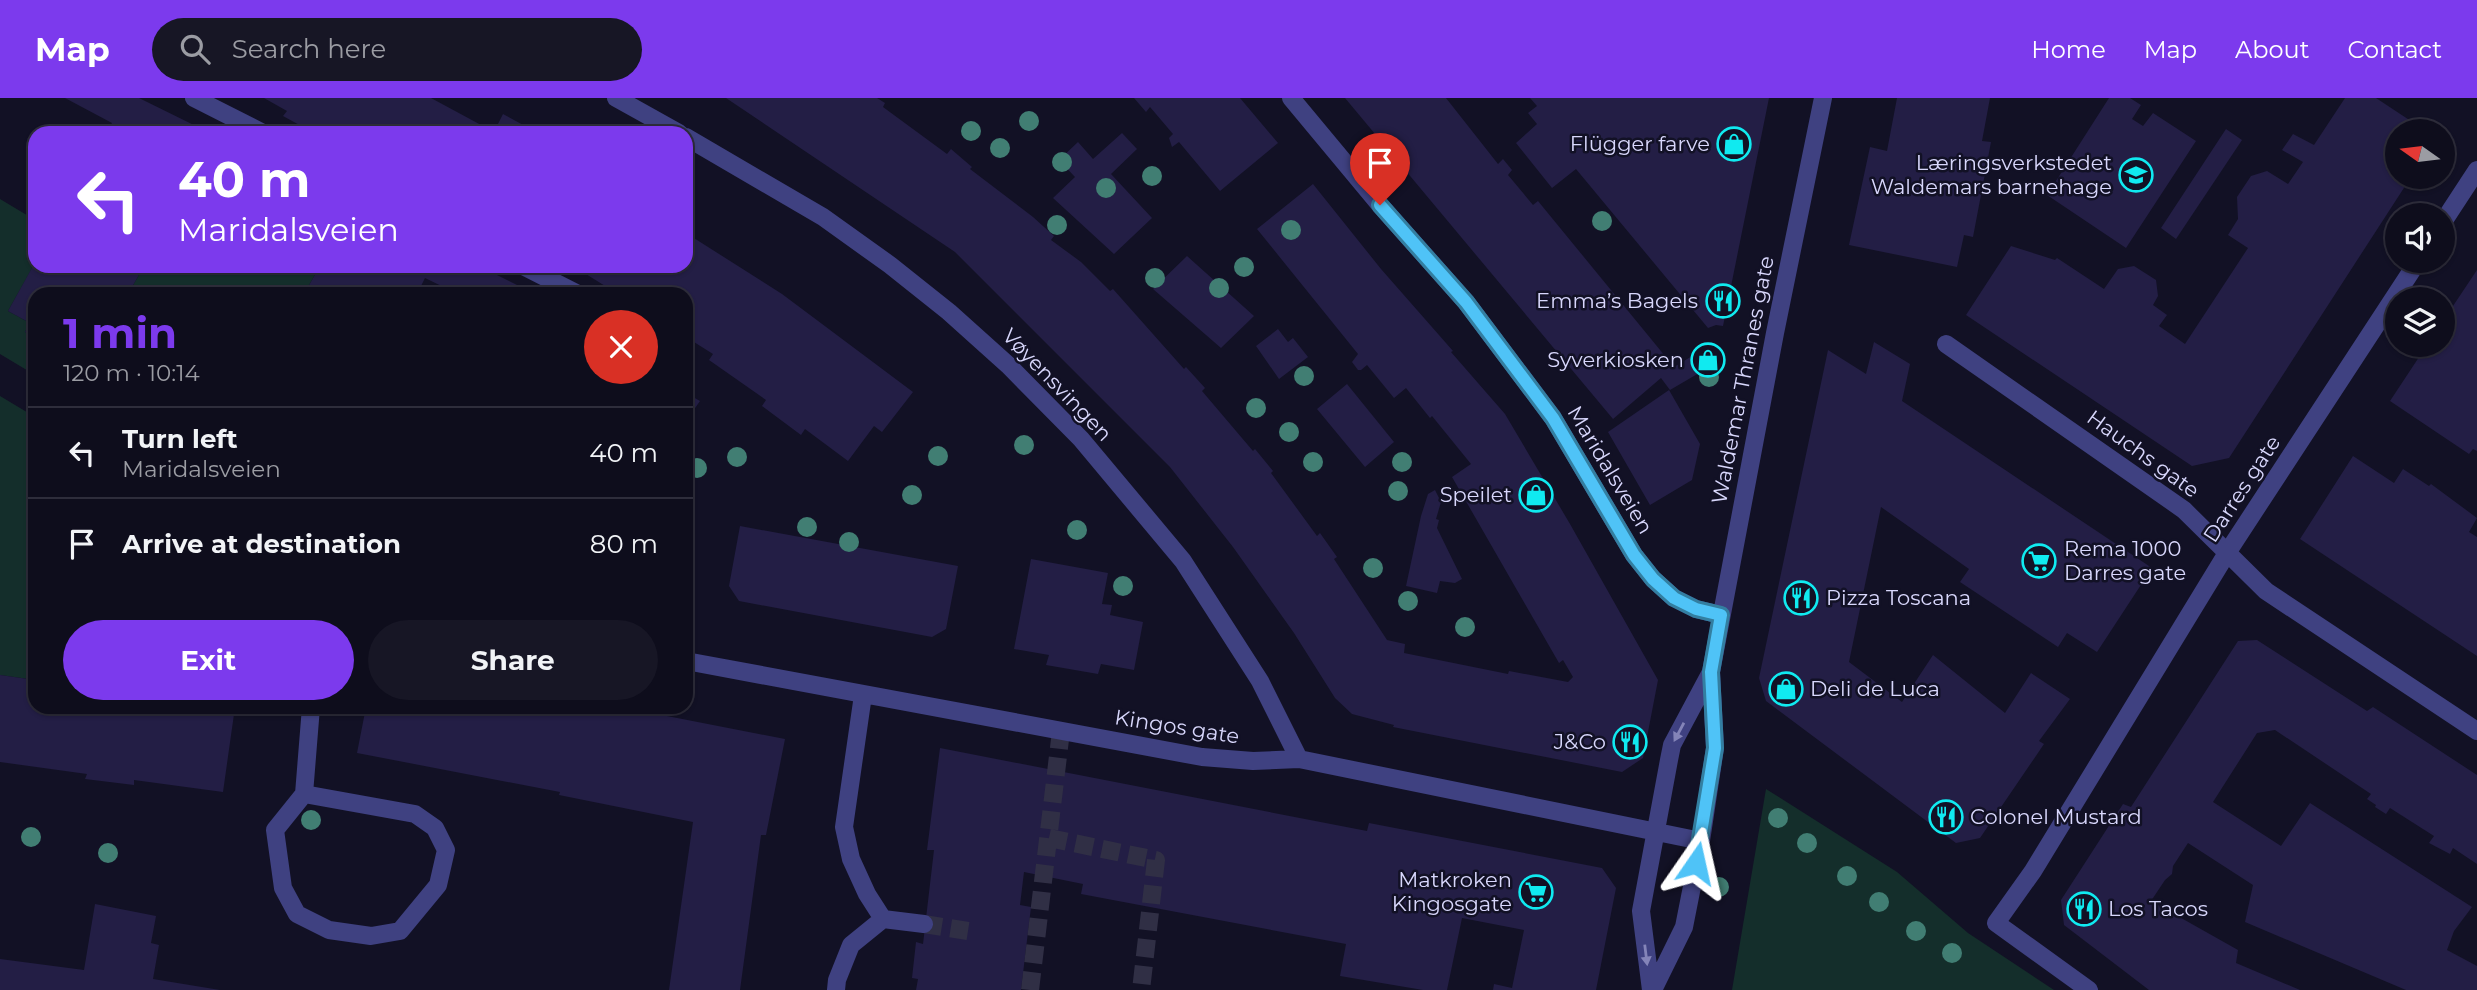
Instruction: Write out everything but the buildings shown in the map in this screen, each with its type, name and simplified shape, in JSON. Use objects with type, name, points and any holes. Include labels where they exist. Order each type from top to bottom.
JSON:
[{"type":"street","points":[[194,98],[248,126]]},
{"type":"street","points":[[616,98],[666,126]]},
{"type":"street","name":"Maridalsveien","points":[[1291,98],[1380,205],[1466,302],[1538,397],[1634,555],[1653,579],[1674,598],[1696,609],[1721,615]]},
{"type":"street","name":"Waldemar Thranes gate","points":[[1652,990],[1684,927],[1701,841],[1715,748],[1711,672],[1823,98]]},
{"type":"street","name":"Vøyensvingen","points":[[693,141],[823,216],[890,265],[949,312],[1008,365],[1081,439],[1183,561],[1260,681],[1299,759]]},
{"type":"street","points":[[2455,204],[2477,170]]},
{"type":"street","points":[[537,273],[564,287]]},
{"type":"street","name":"Darres gate","points":[[2089,990],[1996,923],[2040,859],[2227,553],[2410,273]]},
{"type":"street","name":"Hauchs gate","points":[[1946,344],[2184,510],[2266,591],[2477,731]]},
{"type":"street","name":"Kingos gate","points":[[693,662],[1202,757],[1253,761],[1299,759],[1701,841]]},
{"type":"street","name":"Waldemar Thranes gate","points":[[1652,990],[1641,911],[1672,745],[1711,672]]},
{"type":"street","points":[[863,695],[844,827],[850,859],[883,919]]},
{"type":"street","points":[[304,794],[415,814],[435,828],[446,850],[438,885],[400,930],[371,936],[328,930],[297,914],[283,888],[275,830],[304,794],[311,714]]},
{"type":"street","points":[[836,990],[851,945],[883,919],[925,924]]},
{"type":"green space","points":[[0,199],[28,216],[29,273],[8,311],[28,322],[25,332],[28,334],[28,371],[0,354]]},
{"type":"green space","points":[[140,273],[316,273],[308,287],[132,287]]},
{"type":"green space","points":[[0,396],[28,413],[28,679],[0,675]]},
{"type":"green space","points":[[1766,789],[1897,872],[1968,933],[2054,990],[1732,990]]},
{"type":"tunnel","points":[[1030,990],[1061,731]]},
{"type":"tunnel","points":[[1049,838],[1156,860],[1141,990]]},
{"type":"tunnel","points":[[924,924],[968,931]]},
{"type":"place","name":"Flügger farve","points":[[1734,144]]},
{"type":"place","name":"Læringsverkstedet Waldemars barnehage","points":[[2136,175]]},
{"type":"place","name":"Emma’s Bagels","points":[[1723,301]]},
{"type":"place","name":"Syverkiosken","points":[[1708,360]]},
{"type":"place","name":"Speilet","points":[[1536,495]]},
{"type":"place","name":"Rema 1000 Darres gate","points":[[2039,561]]},
{"type":"place","name":"Pizza Toscana","points":[[1801,598]]},
{"type":"place","name":"Deli de Luca","points":[[1786,689]]},
{"type":"place","name":"J&Co","points":[[1630,742]]},
{"type":"place","name":"Colonel Mustard","points":[[1946,817]]},
{"type":"place","name":"Matkroken Kingosgate","points":[[1536,892]]},
{"type":"place","name":"Los Tacos","points":[[2084,909]]},
{"type":"route","points":[[1380,205],[1466,302],[1553,418],[1634,555],[1653,579],[1674,598],[1696,609],[1721,615],[1711,672],[1715,748],[1696,863]]}]
